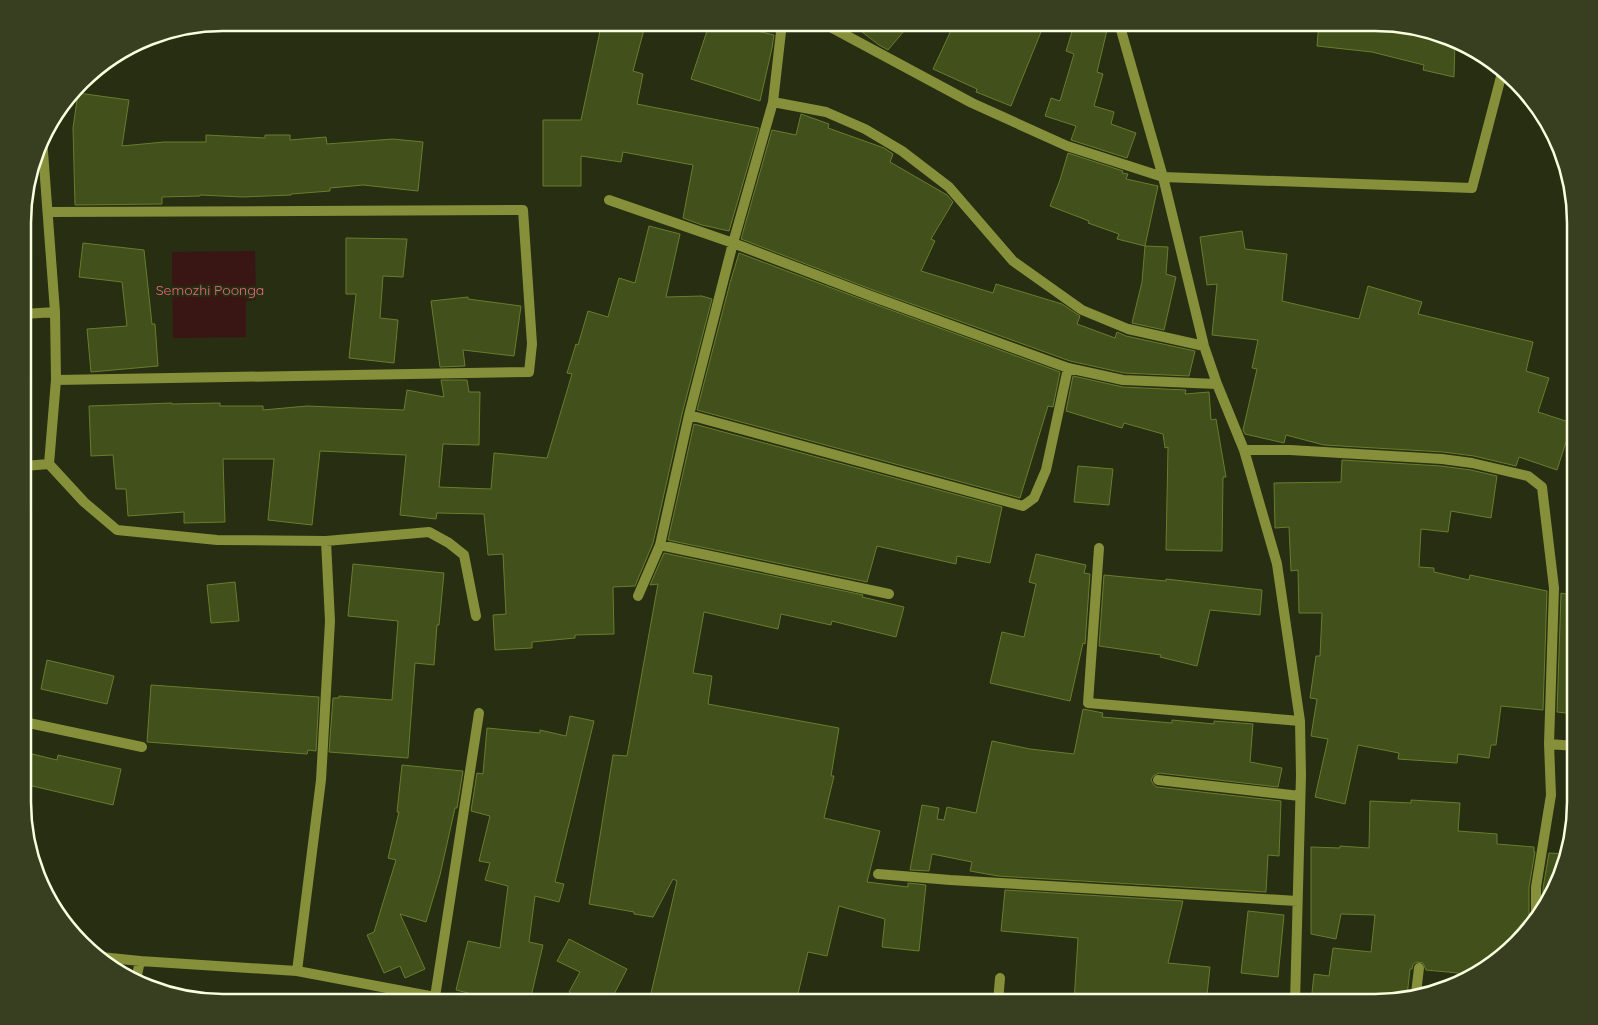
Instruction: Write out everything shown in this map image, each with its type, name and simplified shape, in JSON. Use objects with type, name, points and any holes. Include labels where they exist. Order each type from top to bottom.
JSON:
[{"type":"street","points":[[638,596],[660,545],[689,415],[733,243],[773,102],[781,31]]},
{"type":"street","points":[[840,31],[972,103],[1067,146],[1163,177],[1472,188],[1501,79]]},
{"type":"street","points":[[1122,31],[1163,177],[1204,346],[1217,384],[1244,450],[1277,564],[1300,721],[1295,994]]},
{"type":"street","points":[[773,102],[826,112],[865,128],[902,151],[950,187],[1013,261],[1082,310],[1128,329],[1204,346]]},
{"type":"street","points":[[44,156],[55,312],[56,380],[50,464],[84,502],[117,530],[216,540],[326,541],[428,532],[464,555],[476,616]]},
{"type":"street","points":[[609,200],[733,243],[982,338],[1068,368],[1123,380],[1217,384]]},
{"type":"street","points":[[49,212],[522,210],[532,344],[529,372],[56,380]]},
{"type":"street","points":[[31,314],[55,312]]},
{"type":"street","points":[[689,415],[1023,506],[1034,498],[1046,470],[1068,368]]},
{"type":"street","points":[[1244,450],[1290,450],[1442,459],[1472,463],[1528,476],[1542,487],[1554,588],[1549,744],[1551,795],[1536,888],[1536,905]]},
{"type":"street","points":[[31,465],[50,464]]},
{"type":"street","points":[[297,971],[321,780],[330,621],[326,541]]},
{"type":"street","points":[[660,545],[889,594]]},
{"type":"street","points":[[1099,548],[1088,703],[1300,721]]},
{"type":"street","points":[[436,994],[479,713]]},
{"type":"street","points":[[31,723],[142,747]]},
{"type":"street","points":[[1549,744],[1567,745]]},
{"type":"street","points":[[1158,780],[1300,796]]},
{"type":"street","points":[[878,874],[1297,901]]},
{"type":"street","points":[[113,958],[297,971],[406,994]]},
{"type":"street","points":[[137,973],[140,961]]},
{"type":"street","points":[[1416,989],[1418,968]]},
{"type":"street","points":[[999,994],[1000,978]]},
{"type":"green space","name":"Semozhi Poonga","points":[[255,251],[256,300],[246,301],[246,337],[173,338],[172,252]]},
{"type":"building","points":[[600,31],[644,31],[633,71],[643,74],[637,104],[759,128],[729,231],[702,225],[683,218],[693,165],[623,152],[621,162],[581,156],[581,186],[543,186],[543,120],[581,120]]},
{"type":"building","points":[[707,31],[757,31],[774,35],[760,101],[691,79]]},
{"type":"building","points":[[861,31],[904,31],[888,50]]},
{"type":"building","points":[[951,31],[1041,31],[1011,106],[976,92],[977,89],[933,69]]},
{"type":"building","points":[[1072,31],[1107,31],[1097,72],[1103,74],[1094,106],[1114,112],[1111,124],[1136,133],[1127,158],[1071,140],[1076,126],[1045,116],[1051,98],[1060,101],[1074,54],[1066,51]]},
{"type":"building","points":[[1318,31],[1374,31],[1412,35],[1436,41],[1455,49],[1454,77],[1423,70],[1424,65],[1372,52],[1317,46]]},
{"type":"building","points":[[82,94],[129,100],[122,146],[164,142],[206,142],[206,135],[265,138],[265,135],[290,135],[290,140],[326,137],[327,144],[393,139],[423,142],[418,191],[363,185],[330,188],[330,191],[291,195],[162,197],[162,204],[75,205],[73,128],[77,99]]},
{"type":"building","points":[[801,114],[829,124],[828,128],[884,148],[893,154],[890,162],[947,195],[953,202],[931,239],[935,241],[921,271],[993,293],[996,284],[1062,304],[1080,316],[1077,324],[1115,338],[1117,332],[1126,336],[1195,351],[1189,376],[1124,373],[1070,361],[873,290],[741,239],[772,130],[796,135]]},
{"type":"building","points":[[1068,153],[1123,171],[1122,173],[1128,174],[1126,179],[1158,186],[1145,246],[1117,239],[1119,234],[1050,206]]},
{"type":"building","points":[[649,226],[680,234],[666,297],[702,296],[712,299],[682,414],[653,543],[635,586],[613,587],[614,634],[575,635],[575,638],[532,642],[532,648],[495,650],[493,615],[506,614],[503,554],[488,555],[484,514],[437,513],[436,519],[400,515],[406,455],[320,451],[312,525],[268,520],[274,459],[223,459],[225,522],[184,523],[184,512],[128,516],[126,489],[116,489],[113,455],[91,456],[89,406],[220,403],[220,406],[263,406],[263,410],[307,406],[404,410],[407,390],[444,397],[441,380],[467,380],[469,392],[480,392],[479,445],[443,444],[439,487],[491,489],[494,453],[547,458],[572,374],[567,373],[588,311],[608,317],[619,278],[635,283]]},
{"type":"building","points":[[1242,231],[1245,249],[1287,254],[1282,301],[1359,319],[1368,286],[1422,302],[1418,314],[1533,342],[1526,371],[1549,378],[1538,412],[1567,421],[1567,439],[1557,470],[1519,457],[1516,466],[1474,456],[1443,452],[1324,445],[1286,435],[1284,443],[1245,434],[1243,430],[1257,369],[1252,368],[1258,340],[1212,335],[1217,284],[1207,285],[1200,237]]},
{"type":"building","points":[[346,238],[407,239],[403,277],[383,276],[380,318],[398,320],[394,363],[349,358],[356,294],[346,294]]},
{"type":"building","points":[[83,243],[144,250],[152,324],[155,324],[158,366],[91,372],[87,329],[127,326],[122,282],[79,277]]},
{"type":"building","points":[[1145,246],[1168,247],[1166,274],[1176,277],[1164,330],[1132,323],[1142,282]]},
{"type":"building","points":[[739,253],[1060,372],[1053,407],[1048,406],[1020,498],[697,410]]},
{"type":"building","points":[[468,297],[468,299],[521,306],[514,356],[463,350],[465,366],[440,367],[431,301]]},
{"type":"building","points":[[1073,376],[1123,387],[1186,390],[1185,394],[1209,392],[1211,420],[1216,419],[1226,477],[1223,477],[1222,551],[1166,550],[1168,447],[1165,448],[1163,434],[1124,423],[1122,428],[1066,411]]},
{"type":"building","points":[[694,424],[1002,507],[990,563],[957,556],[956,564],[877,546],[867,582],[668,540]]},
{"type":"building","points":[[1342,460],[1441,466],[1497,476],[1491,518],[1451,511],[1448,532],[1421,529],[1419,567],[1434,568],[1434,572],[1469,580],[1470,575],[1547,591],[1543,710],[1501,706],[1496,745],[1491,745],[1489,758],[1458,754],[1457,763],[1398,759],[1399,753],[1358,745],[1345,804],[1315,797],[1328,739],[1311,736],[1317,699],[1310,698],[1316,656],[1320,656],[1322,613],[1299,613],[1298,570],[1291,571],[1289,527],[1275,528],[1274,483],[1341,482]]},
{"type":"building","points":[[1078,466],[1113,469],[1109,505],[1074,502]]},
{"type":"building","points":[[664,553],[863,595],[862,597],[904,607],[896,637],[832,621],[831,625],[781,614],[778,629],[704,612],[693,673],[712,676],[708,704],[839,728],[831,776],[834,776],[824,818],[880,831],[867,882],[908,887],[908,883],[926,885],[919,951],[882,947],[885,919],[839,906],[827,956],[808,952],[798,994],[651,994],[677,881],[673,879],[653,917],[589,904],[613,755],[627,756],[658,584],[650,585]]},
{"type":"building","points":[[1036,554],[1086,565],[1084,573],[1090,574],[1085,644],[1083,643],[1070,701],[990,683],[1002,632],[1024,637],[1036,584],[1029,582]]},
{"type":"building","points":[[353,564],[444,573],[434,665],[415,663],[408,758],[329,752],[333,698],[339,698],[339,696],[392,700],[398,621],[348,616]]},
{"type":"building","points":[[1104,575],[1166,581],[1166,579],[1262,590],[1260,615],[1210,610],[1197,666],[1160,657],[1161,655],[1099,646]]},
{"type":"building","points":[[235,582],[239,621],[211,623],[207,585]]},
{"type":"building","points":[[1561,593],[1567,594],[1567,713],[1557,712]]},
{"type":"building","points":[[47,660],[114,676],[107,704],[41,689]]},
{"type":"building","points":[[151,685],[319,697],[316,751],[308,750],[307,754],[147,742]]},
{"type":"building","points":[[1083,709],[1103,713],[1102,717],[1172,723],[1172,720],[1214,724],[1214,721],[1253,724],[1250,762],[1282,768],[1278,787],[1159,773],[1153,776],[1151,780],[1157,787],[1281,801],[1279,856],[1268,855],[1266,892],[998,876],[970,871],[972,862],[932,854],[929,871],[910,870],[922,805],[939,808],[937,819],[944,820],[947,807],[976,813],[992,741],[1030,749],[1074,754]]},
{"type":"building","points":[[570,716],[594,721],[555,882],[564,884],[559,902],[535,896],[529,942],[543,945],[532,994],[472,994],[456,990],[468,941],[500,948],[508,886],[485,880],[490,863],[479,861],[490,816],[471,811],[477,773],[483,774],[487,728],[540,733],[540,730],[566,736]]},
{"type":"building","points":[[31,754],[57,760],[58,755],[121,769],[113,805],[31,786]]},
{"type":"building","points":[[402,765],[463,771],[457,808],[455,808],[440,875],[426,922],[400,914],[425,969],[405,978],[400,966],[384,973],[367,935],[374,932],[396,860],[388,858],[399,812],[397,812]]},
{"type":"building","points":[[1411,800],[1460,803],[1458,831],[1497,834],[1497,844],[1534,847],[1535,852],[1529,887],[1529,915],[1501,946],[1458,975],[1458,973],[1426,970],[1423,963],[1417,962],[1410,969],[1408,991],[1374,994],[1312,994],[1314,974],[1329,976],[1333,948],[1371,952],[1375,915],[1341,914],[1336,939],[1311,934],[1311,847],[1369,848],[1370,801],[1411,803]]},
{"type":"building","points":[[1549,853],[1559,854],[1543,894]]},
{"type":"building","points":[[1005,890],[1183,901],[1168,963],[1210,967],[1207,994],[1074,994],[1078,938],[1001,931]]},
{"type":"building","points":[[1248,911],[1284,915],[1278,977],[1241,973]]},
{"type":"building","points":[[569,939],[627,969],[614,994],[573,994],[569,992],[580,972],[557,961]]}]
